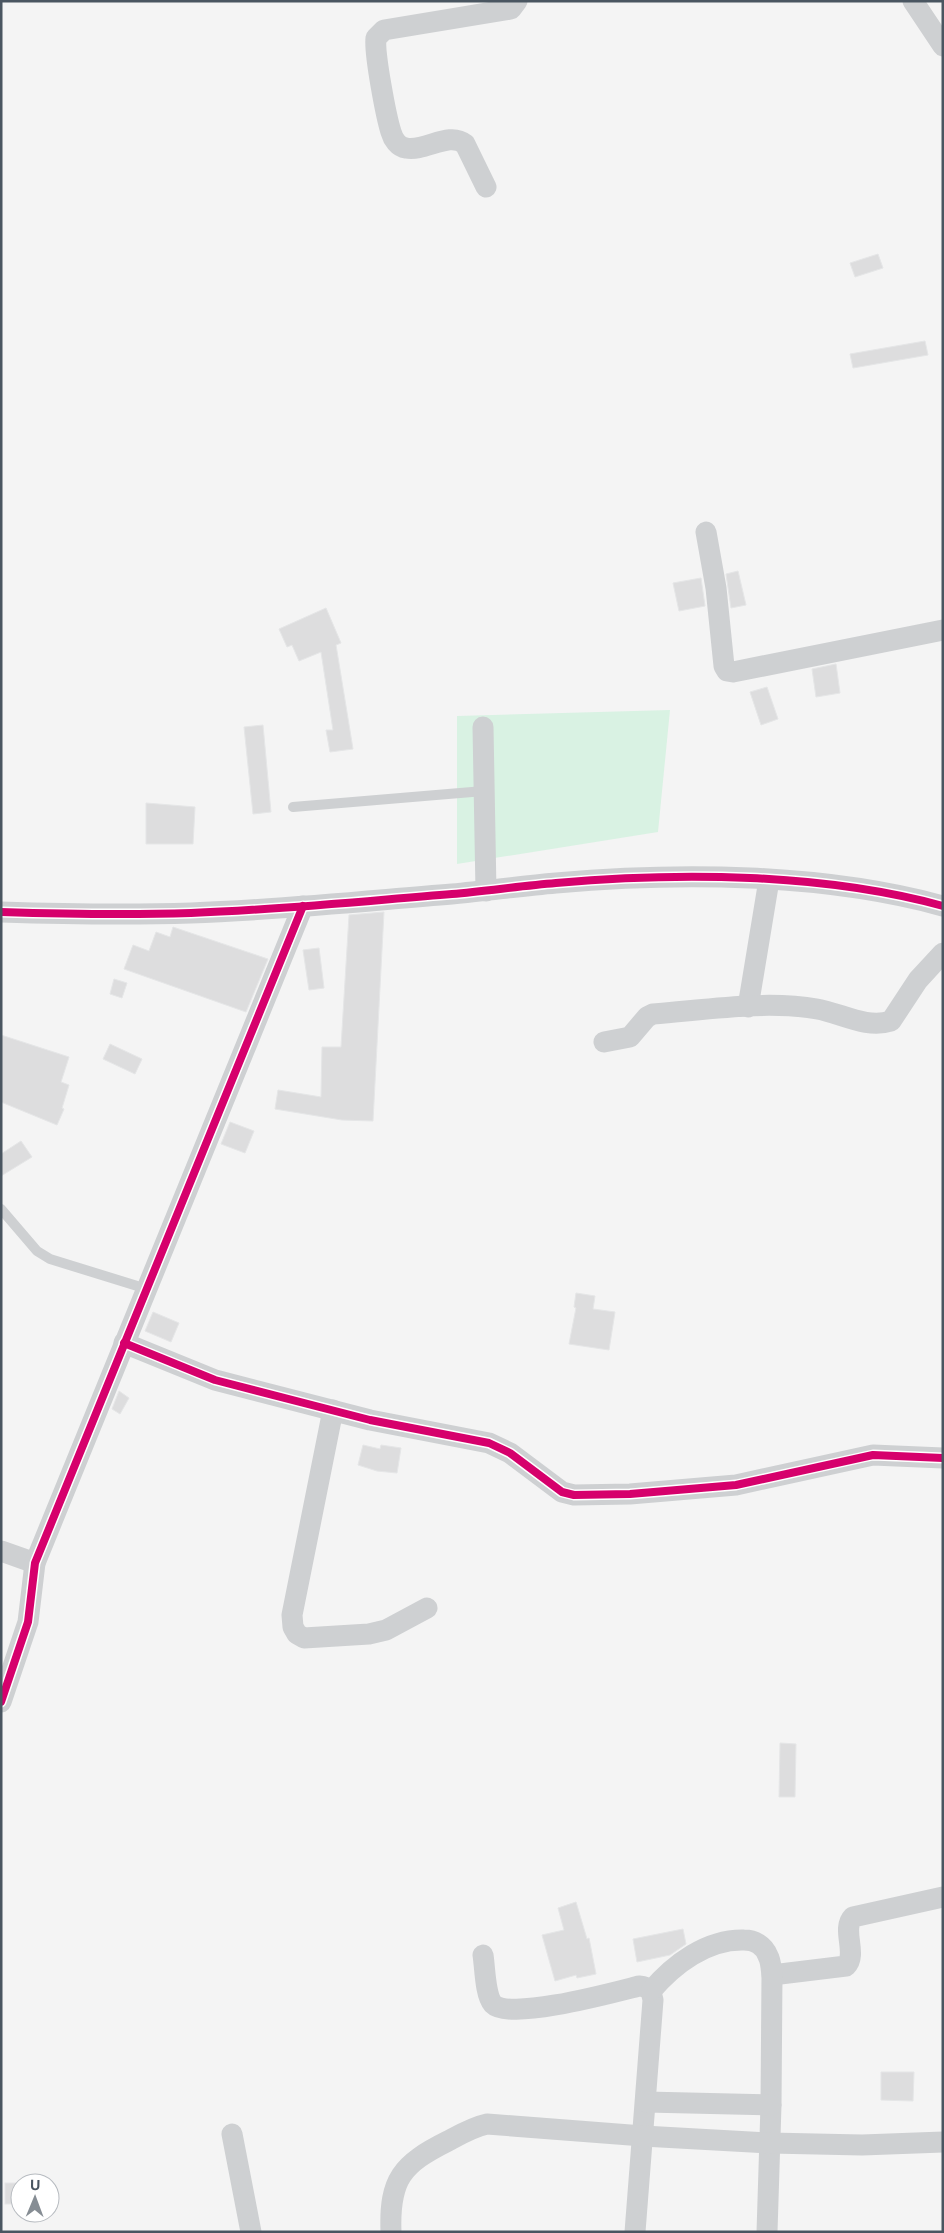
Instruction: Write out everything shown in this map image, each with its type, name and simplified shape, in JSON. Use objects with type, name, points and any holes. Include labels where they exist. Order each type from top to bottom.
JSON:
[{"type":"street","points":[[486,186],[465,144],[461,141],[452,140],[415,149],[404,148],[396,142],[391,133],[376,53],[376,38],[384,30],[511,9],[518,1]]},
{"type":"street","points":[[913,1],[943,46]]},
{"type":"street","points":[[706,532],[716,588],[726,671],[732,672],[943,630]]},
{"type":"street","points":[[483,727],[486,891]]},
{"type":"street","points":[[1,912],[82,914],[182,913],[303,906],[486,891],[556,883],[652,878],[769,880],[854,888],[915,898],[943,906]]},
{"type":"street","points":[[748,1007],[769,880]]},
{"type":"street","points":[[1,1702],[28,1622],[34,1563],[303,906]]},
{"type":"street","points":[[604,1042],[630,1037],[653,1014],[748,1007],[794,1006],[817,1009],[867,1022],[884,1023],[891,1021],[918,980],[943,953]]},
{"type":"street","points":[[124,1343],[215,1380],[370,1420],[489,1443],[510,1453],[562,1492],[574,1495],[630,1494],[736,1485],[873,1455],[943,1458]]},
{"type":"street","points":[[333,1410],[304,1549],[292,1615],[293,1627],[297,1634],[304,1638],[369,1634],[386,1630],[427,1608]]},
{"type":"street","points":[[1,1551],[34,1563]]},
{"type":"street","points":[[772,1975],[846,1966],[849,1964],[850,1958],[849,1925],[853,1918],[943,1897]]},
{"type":"street","points":[[651,1991],[664,1976],[698,1952],[716,1943],[729,1940],[750,1940],[760,1945],[768,1955],[772,1975],[771,2105],[767,2232]]},
{"type":"street","points":[[484,1955],[489,1997],[494,2005],[502,2009],[569,2004],[639,1986],[647,1987],[651,1991],[653,2000],[635,2232]]},
{"type":"street","points":[[646,2102],[771,2105]]},
{"type":"street","points":[[392,2232],[391,2203],[398,2182],[405,2169],[425,2152],[476,2126],[496,2124],[643,2136],[770,2143],[872,2144],[943,2142]]},
{"type":"street","points":[[232,2134],[252,2232]]},
{"type":"lane","points":[[293,807],[484,791]]},
{"type":"lane","points":[[1,1209],[37,1250],[50,1260],[147,1289]]},
{"type":"green space","points":[[670,710],[658,832],[457,864],[457,716]]},
{"type":"building","points":[[878,254],[883,268],[855,277],[850,263]]},
{"type":"building","points":[[925,341],[928,355],[853,368],[850,354]]},
{"type":"building","points":[[738,571],[746,605],[731,608],[726,574]]},
{"type":"building","points":[[701,578],[705,606],[679,611],[673,583]]},
{"type":"building","points":[[326,608],[341,643],[336,645],[353,749],[330,752],[326,730],[333,730],[321,652],[299,661],[292,645],[287,647],[279,629]]},
{"type":"building","points":[[836,664],[840,693],[816,697],[812,669]]},
{"type":"building","points":[[767,687],[778,719],[761,725],[750,692]]},
{"type":"building","points":[[263,725],[271,812],[253,814],[244,727]]},
{"type":"building","points":[[146,803],[195,807],[193,844],[146,844]]},
{"type":"building","points":[[384,912],[373,1121],[342,1120],[275,1109],[278,1090],[321,1097],[322,1047],[341,1047],[349,915]]},
{"type":"building","points":[[173,927],[268,959],[246,1012],[124,969],[133,945],[149,951],[156,932],[170,937]]},
{"type":"building","points":[[319,948],[324,988],[309,990],[303,950]]},
{"type":"building","points":[[114,979],[127,983],[122,998],[110,994]]},
{"type":"building","points":[[1,1035],[69,1057],[61,1082],[69,1085],[62,1108],[64,1109],[57,1125],[1,1102]]},
{"type":"building","points":[[110,1044],[142,1059],[135,1074],[103,1059]]},
{"type":"building","points":[[230,1122],[254,1131],[245,1153],[221,1144]]},
{"type":"building","points":[[21,1141],[32,1157],[1,1176],[1,1154]]},
{"type":"building","points":[[576,1293],[595,1296],[593,1309],[615,1312],[609,1350],[569,1344],[576,1308],[574,1307]]},
{"type":"building","points":[[153,1312],[179,1323],[171,1342],[145,1331]]},
{"type":"building","points":[[119,1391],[129,1398],[120,1414],[112,1409]]},
{"type":"building","points":[[363,1445],[380,1449],[381,1445],[401,1448],[397,1473],[377,1471],[358,1465]]},
{"type":"building","points":[[780,1743],[796,1744],[795,1797],[779,1797]]},
{"type":"building","points":[[576,1902],[587,1939],[589,1938],[596,1974],[577,1978],[576,1975],[555,1981],[542,1935],[564,1930],[558,1908]]},
{"type":"building","points":[[683,1929],[686,1944],[670,1955],[637,1962],[633,1939]]},
{"type":"building","points":[[881,2072],[914,2072],[913,2101],[881,2100]]},
{"type":"building","points":[[5,2183],[10,2183],[10,2204],[5,2204]]},
{"type":"cycle path","points":[[1,912],[73,914],[224,912],[465,893],[603,879],[651,877],[750,878],[800,881],[897,895],[943,906]]},
{"type":"cycle path","points":[[1,1702],[28,1622],[35,1563],[303,906]]},
{"type":"cycle path","points":[[124,1343],[215,1380],[370,1420],[489,1443],[510,1453],[562,1492],[574,1495],[630,1494],[736,1485],[873,1455],[943,1458]]}]
